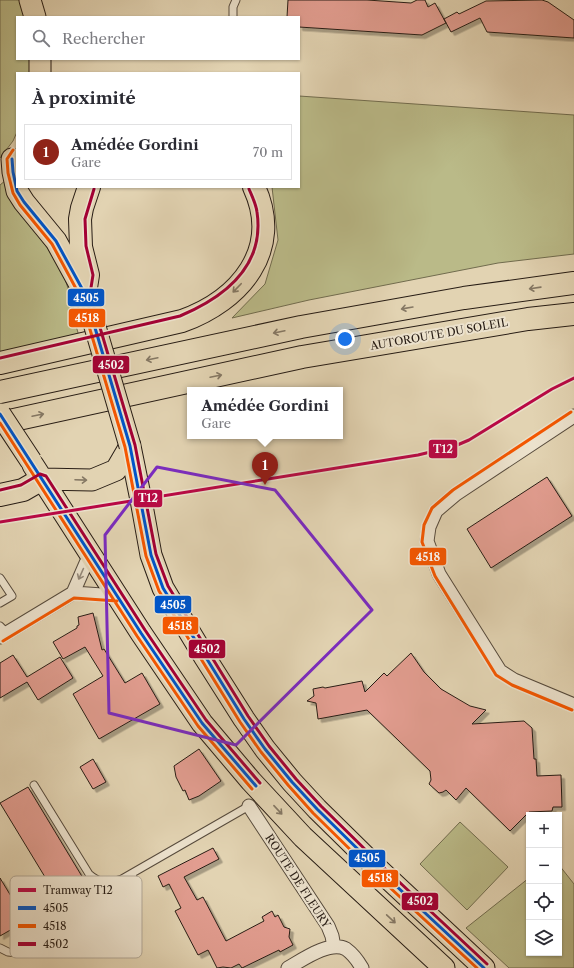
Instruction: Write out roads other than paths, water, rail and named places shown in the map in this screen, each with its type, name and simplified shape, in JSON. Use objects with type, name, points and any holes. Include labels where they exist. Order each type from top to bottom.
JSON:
[{"type":"highway","points":[[88,304],[88,275],[81,247],[80,219],[89,188]]},
{"type":"highway","points":[[0,363],[182,321],[204,312],[226,298],[248,274],[254,264],[260,248],[263,227],[262,216],[261,206],[254,188]]},
{"type":"highway","points":[[0,392],[301,327],[464,298],[574,283]]},
{"type":"highway","name":"AUTOROUTE DU SOLEIL","points":[[0,423],[302,358],[528,319],[574,314]]},
{"type":"highway","points":[[0,494],[23,490],[36,470]]},
{"type":"main road","points":[[30,0],[35,16]]},
{"type":"main road","points":[[40,60],[40,72]]},
{"type":"main road","points":[[10,162],[16,186]]},
{"type":"main road","points":[[16,188],[24,202],[56,241],[88,304],[130,446],[150,556],[163,588],[244,720],[292,782],[377,868],[484,968]]},
{"type":"main road","points":[[0,414],[117,596],[202,724],[303,838],[444,968]]},
{"type":"main road","points":[[36,470],[92,480],[116,470],[130,446]]},
{"type":"street","points":[[574,416],[456,494],[436,511],[429,527],[426,541],[439,574],[500,670],[514,680],[574,705]]},
{"type":"street","points":[[73,593],[90,554]]},
{"type":"street","points":[[2,632],[73,593],[117,596]]},
{"type":"street","name":"ROUTE DE FLEURY","points":[[249,806],[328,926],[334,947]]},
{"type":"street","points":[[288,968],[324,949],[334,947],[345,949],[355,958],[362,968]]},
{"type":"lane","points":[[233,16],[236,0]]},
{"type":"lane","points":[[0,578],[12,596],[0,603]]},
{"type":"lane","points":[[34,786],[91,876]]},
{"type":"lane","points":[[127,876],[249,806]]},
{"type":"lane","points":[[366,896],[377,868]]},
{"type":"lane","points":[[0,948],[10,952]]},
{"type":"tram line","name":"T12","points":[[0,522],[418,455],[455,446],[469,440],[552,389],[574,378]]},
{"type":"place","name":"Amédée Gordini","points":[[265,485]]}]
